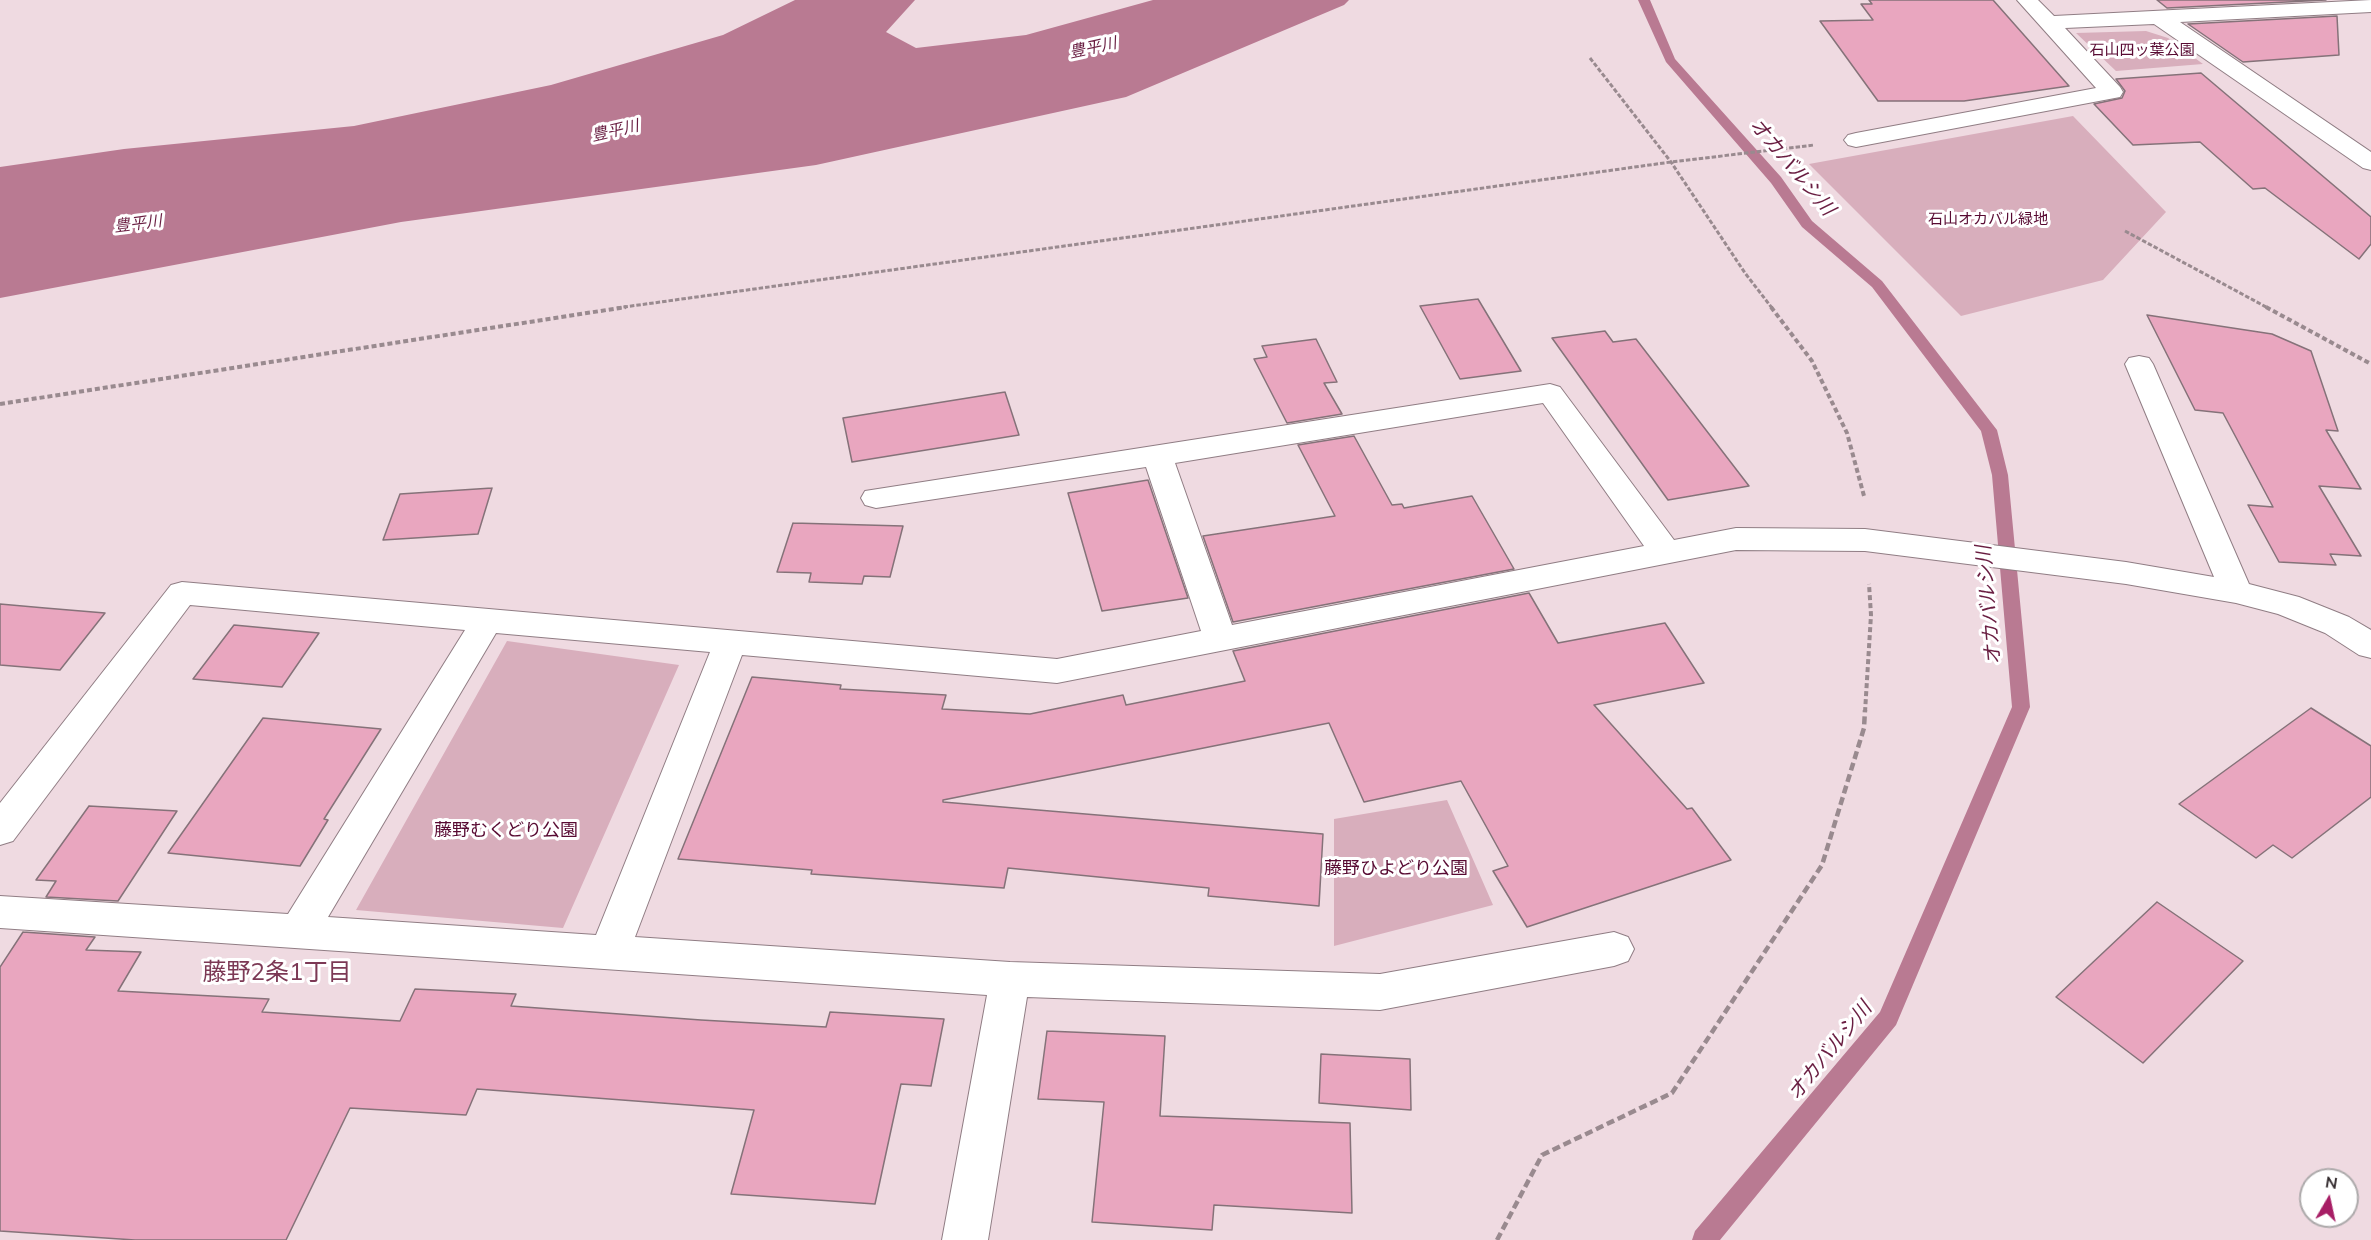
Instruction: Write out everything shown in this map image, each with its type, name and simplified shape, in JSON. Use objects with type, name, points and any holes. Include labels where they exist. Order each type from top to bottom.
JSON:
[{"type":"street","points":[[1856,140],[2112,92],[2027,0]]},
{"type":"street","points":[[2048,23],[2160,18],[2248,6],[2371,6]]},
{"type":"street","points":[[2160,18],[2371,164]]},
{"type":"street","points":[[2336,139],[2371,137]]},
{"type":"street","points":[[2139,364],[2236,592]]},
{"type":"street","points":[[876,498],[1022,478],[1550,393],[1666,553]]},
{"type":"street","points":[[1157,455],[1221,640]]},
{"type":"street","points":[[6,815],[183,593],[1057,671],[1736,539],[1865,540],[2126,573],[2236,592],[2287,605],[2337,624],[2371,646]]},
{"type":"street","points":[[299,931],[488,620]]},
{"type":"street","points":[[609,952],[731,641]]},
{"type":"street","points":[[0,912],[1010,979],[1380,992],[1614,949]]},
{"type":"street","points":[[965,1240],[1010,979]]},
{"type":"path","points":[[1497,1240],[1542,1155],[1672,1093],[1822,865],[1864,728],[1871,615],[1865,540],[1867,508],[1847,432],[1812,362],[1745,273],[1671,162],[1590,58]]},
{"type":"path","points":[[0,404],[665,301],[1671,162],[1856,140]]},
{"type":"path","points":[[2125,231],[2371,364]]},
{"type":"green space","name":"石山四ッ葉公園","points":[[2146,31],[2168,38],[2203,64],[2116,71],[2076,33]]},
{"type":"green space","name":"石山オカバル緑地","points":[[2073,116],[2166,212],[2103,280],[1961,316],[1809,164]]},
{"type":"green space","name":"藤野むくどり公園","points":[[507,641],[679,665],[563,928],[356,910]]},
{"type":"green space","name":"藤野ひよどり公園","points":[[1447,800],[1493,905],[1334,946],[1334,819]]},
{"type":"water","name":"豊平川","points":[[795,0],[915,0],[886,32],[916,48],[1026,35],[1153,0],[1349,0],[1344,5],[1126,97],[816,165],[401,222],[0,298],[0,167],[124,149],[354,126],[551,85],[723,35]]},
{"type":"building","points":[[1869,0],[1993,0],[2069,86],[1964,101],[1878,101],[1820,21],[1873,20],[1861,4],[1872,4]]},
{"type":"building","points":[[2157,0],[2326,0],[2167,8]]},
{"type":"building","points":[[2337,16],[2339,55],[2243,62],[2188,24]]},
{"type":"building","points":[[2201,73],[2371,217],[2371,244],[2359,259],[2265,188],[2253,189],[2200,142],[2133,145],[2094,104],[2122,98],[2125,91],[2116,79]]},
{"type":"building","points":[[1478,299],[1521,371],[1460,379],[1420,306]]},
{"type":"building","points":[[2147,315],[2272,334],[2311,351],[2338,431],[2326,430],[2361,489],[2319,486],[2361,556],[2330,554],[2336,565],[2279,562],[2248,505],[2273,507],[2223,413],[2195,410]]},
{"type":"building","points":[[1605,331],[1613,342],[1636,339],[1749,486],[1668,500],[1552,338]]},
{"type":"building","points":[[1316,339],[1337,382],[1324,383],[1342,414],[1287,423],[1254,359],[1267,357],[1262,346]]},
{"type":"building","points":[[1005,392],[1019,435],[852,462],[843,418]]},
{"type":"building","points":[[1354,436],[1392,505],[1402,504],[1404,508],[1472,496],[1514,569],[1233,622],[1203,536],[1335,516],[1298,445]]},
{"type":"building","points":[[1148,480],[1188,598],[1102,611],[1068,493]]},
{"type":"building","points":[[492,488],[478,534],[383,540],[400,494]]},
{"type":"building","points":[[793,523],[903,526],[890,577],[864,576],[862,584],[809,582],[811,573],[777,572]]},
{"type":"building","points":[[1529,593],[1558,643],[1665,623],[1704,683],[1594,705],[1687,809],[1692,808],[1731,860],[1527,927],[1493,871],[1508,866],[1461,781],[1364,802],[1329,723],[943,800],[943,802],[1323,834],[1319,906],[1208,896],[1209,888],[1008,868],[1004,888],[811,874],[812,870],[678,859],[752,677],[841,685],[840,689],[946,695],[942,709],[1030,714],[1123,695],[1126,705],[1245,681],[1233,651]]},
{"type":"building","points":[[0,604],[105,613],[60,670],[0,665]]},
{"type":"building","points":[[234,625],[319,633],[282,687],[193,679]]},
{"type":"building","points":[[2311,708],[2371,746],[2371,797],[2292,858],[2273,845],[2256,858],[2179,804]]},
{"type":"building","points":[[263,718],[381,729],[324,819],[328,820],[300,866],[168,853]]},
{"type":"building","points":[[89,806],[177,811],[118,901],[46,897],[56,881],[36,880]]},
{"type":"building","points":[[2157,902],[2243,961],[2143,1063],[2056,997]]},
{"type":"building","points":[[23,932],[95,937],[86,950],[141,952],[118,991],[269,999],[262,1012],[400,1021],[415,989],[516,994],[511,1006],[701,1020],[826,1027],[830,1012],[944,1019],[931,1086],[901,1084],[875,1204],[731,1194],[754,1110],[477,1089],[466,1115],[350,1108],[286,1240],[135,1240],[0,1231],[0,967]]},
{"type":"building","points":[[1047,1031],[1165,1036],[1160,1116],[1350,1123],[1352,1213],[1214,1205],[1212,1230],[1092,1222],[1104,1102],[1038,1099]]},
{"type":"building","points":[[1321,1054],[1410,1059],[1411,1110],[1319,1103]]},
{"type":"waterway","name":"オカバルシ川","points":[[1644,0],[1670,60],[1776,180],[1807,224],[1877,284],[1989,430],[2000,475],[2021,707],[1888,1018],[1704,1240]]},
{"type":"district","name":"藤野2条1丁目","points":[[277,973]]}]
